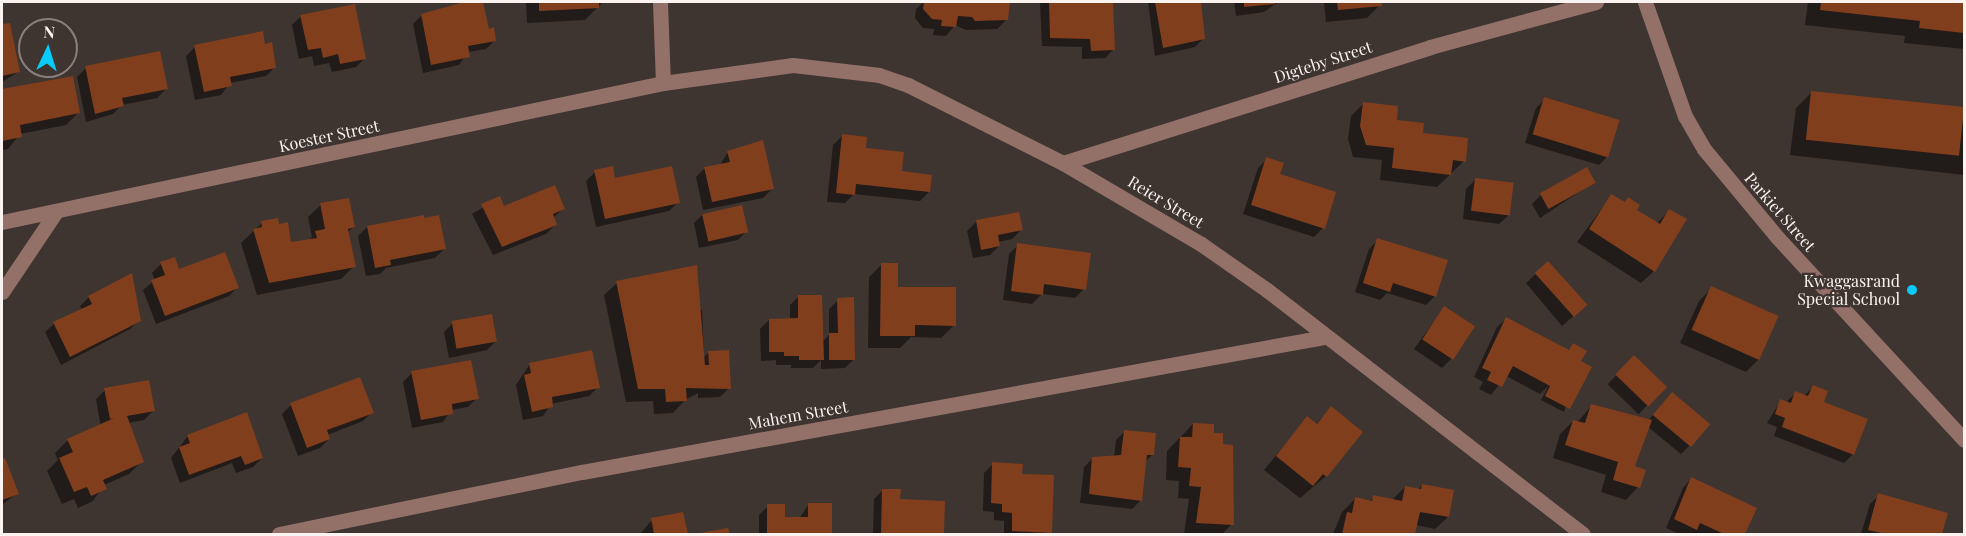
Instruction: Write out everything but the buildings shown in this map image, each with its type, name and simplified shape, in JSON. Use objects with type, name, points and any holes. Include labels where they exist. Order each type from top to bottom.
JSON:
[{"type":"street","points":[[660,2],[663,83]]},
{"type":"street","name":"Digteby Street","points":[[1063,163],[1430,47],[1596,2]]},
{"type":"street","name":"Parkiet Street","points":[[1645,2],[1685,116],[1704,149],[1777,237],[1965,440]]},
{"type":"street","name":"Reier Street","points":[[663,83],[793,65],[879,75],[908,85],[1063,163],[1201,244],[1583,534]]},
{"type":"street","name":"Koester Street","points":[[2,222],[55,213],[663,83]]},
{"type":"street","points":[[2,292],[55,213]]},
{"type":"street","name":"Mahem Street","points":[[279,534],[582,472],[1324,337]]},
{"type":"place","name":"Kwaggasrand Special School","points":[[1912,290]]}]
